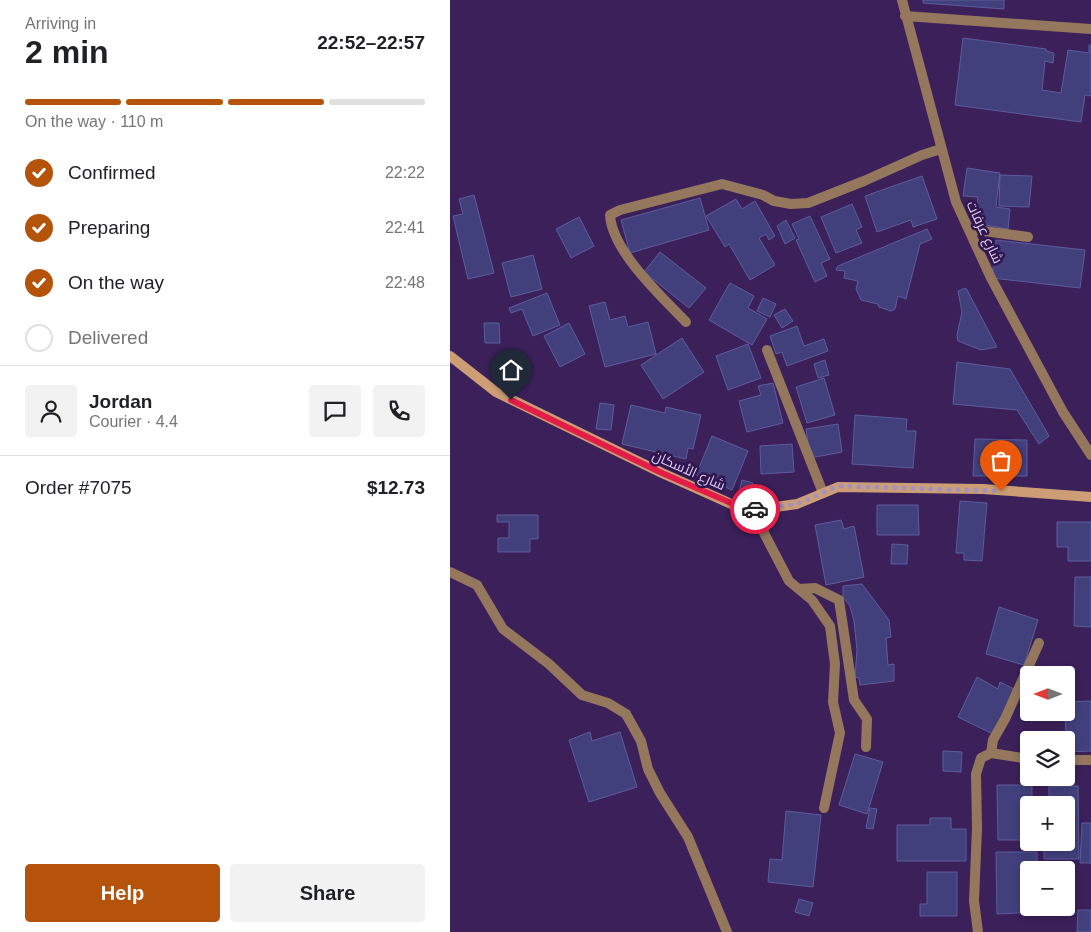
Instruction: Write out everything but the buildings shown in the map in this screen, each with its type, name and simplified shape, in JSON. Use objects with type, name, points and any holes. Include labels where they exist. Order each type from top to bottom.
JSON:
[{"type":"street","name":"شارع عرفات","points":[[902,0],[956,202],[991,278],[1060,406],[1091,456]]},
{"type":"street","points":[[905,16],[1091,29]]},
{"type":"street","points":[[686,322],[649,284],[622,248],[610,226],[610,215],[620,210],[722,184],[763,195],[774,201],[791,204],[808,203],[922,155],[941,150]]},
{"type":"street","points":[[968,229],[1028,237]]},
{"type":"street","points":[[767,350],[823,493]]},
{"type":"street","name":"شارع الأسكان","points":[[450,356],[496,392],[570,430],[747,510],[797,504],[838,486],[983,489],[1091,498]]},
{"type":"street","points":[[762,509],[764,533],[790,581],[812,600],[830,626],[835,664],[833,702],[840,733],[824,808]]},
{"type":"street","points":[[450,572],[477,585],[503,629],[549,664],[582,696],[608,703],[626,714],[641,741],[648,769],[660,793],[688,837],[726,932]]},
{"type":"street","points":[[799,589],[815,588],[839,600],[854,700],[867,719],[866,747]]},
{"type":"street","points":[[991,753],[993,740],[1039,643]]},
{"type":"street","points":[[978,932],[974,901],[977,828],[976,774],[980,758],[991,753],[1020,758]]},
{"type":"street","points":[[1075,760],[1091,760]]},
{"type":"way so far","points":[[755,509],[797,504],[838,486],[1001,491]]},
{"type":"route","points":[[511,400],[662,473],[747,510],[755,509]]}]
